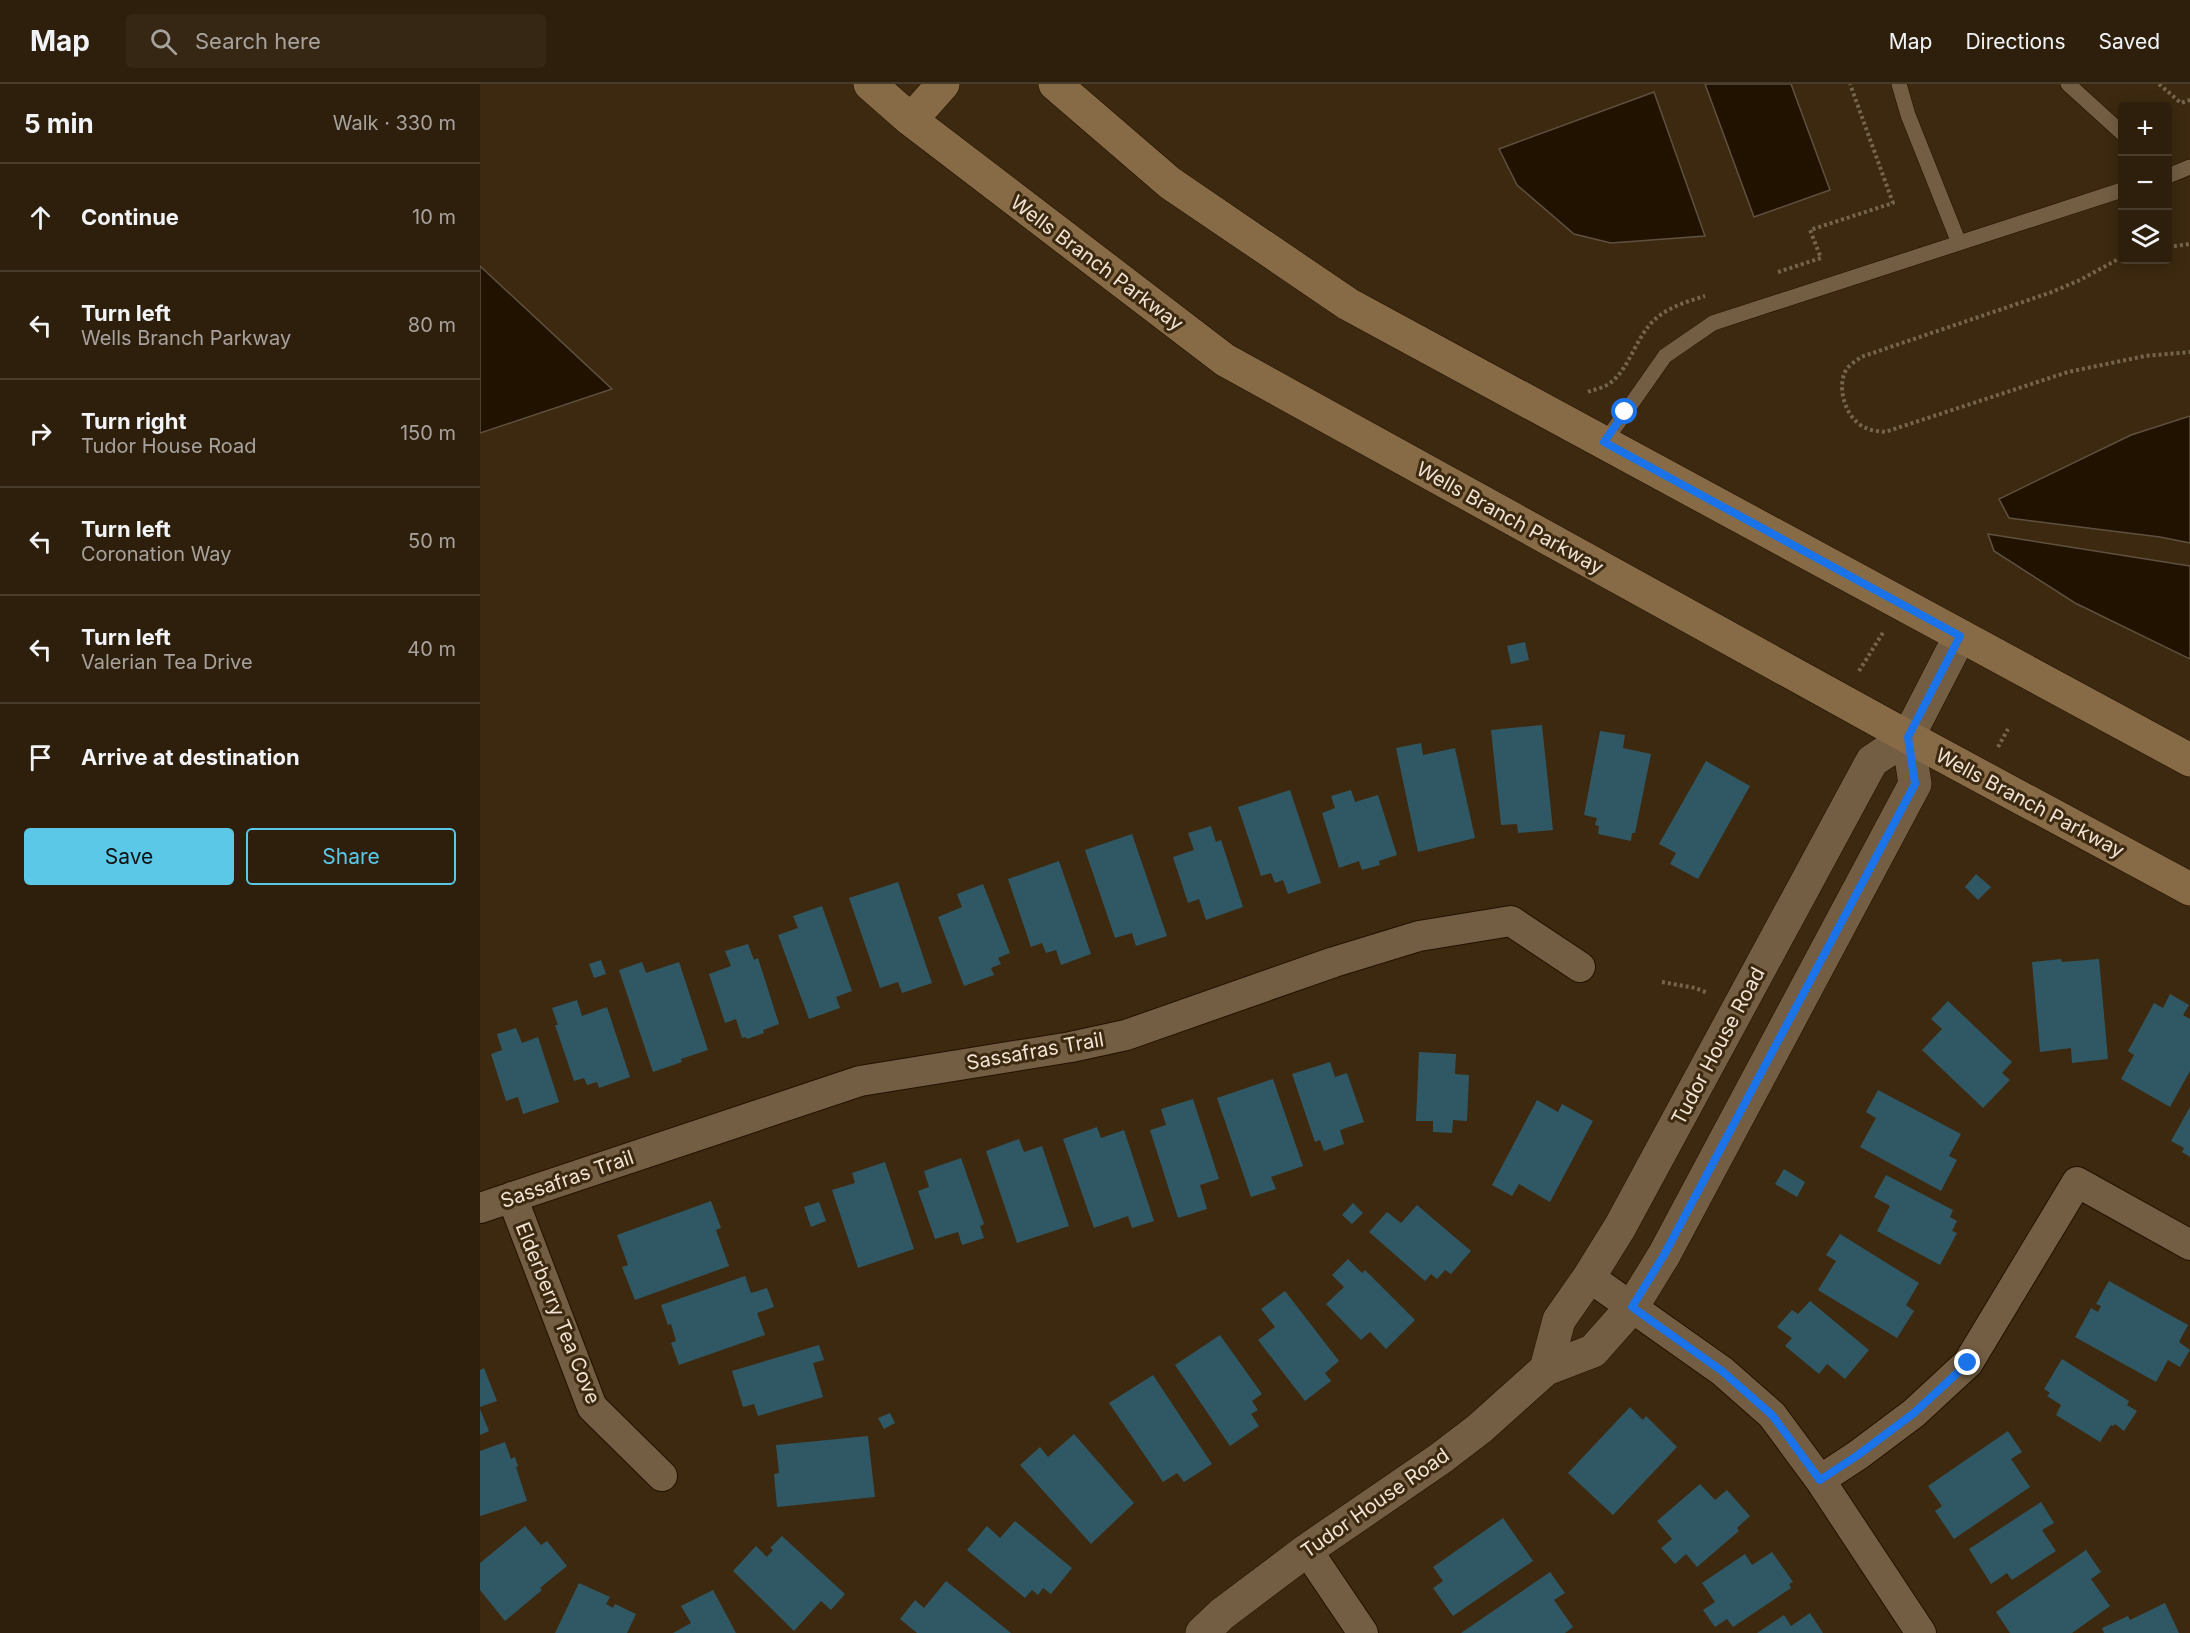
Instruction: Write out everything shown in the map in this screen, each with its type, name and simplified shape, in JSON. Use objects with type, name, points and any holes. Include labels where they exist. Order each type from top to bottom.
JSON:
[{"type":"main road","name":"Wells Branch Parkway","points":[[870,84],[911,120],[1226,360],[2190,890]]},
{"type":"main road","points":[[911,120],[943,84]]},
{"type":"main road","points":[[1055,84],[1170,183],[1348,304],[2190,760]]},
{"type":"street","name":"Tudor House Road","points":[[1546,1369],[1558,1320],[1589,1277],[1620,1227],[1872,761],[1908,737],[1960,636]]},
{"type":"street","name":"Tudor House Road","points":[[1202,1633],[1222,1614],[1307,1550],[1479,1429],[1546,1369],[1593,1351],[1632,1307],[1670,1244],[1915,784],[1908,737]]},
{"type":"street","name":"Sassafras Trail","points":[[480,1208],[860,1081],[1071,1047],[1126,1035],[1334,962],[1419,936],[1511,921],[1580,967]]},
{"type":"street","points":[[1820,1480],[1914,1413],[1968,1363],[2077,1182],[2190,1245]]},
{"type":"street","name":"Elderberry Tea Cove","points":[[512,1197],[592,1407],[662,1476]]},
{"type":"street","points":[[1589,1277],[1722,1371],[1772,1415],[1820,1480],[1921,1633]]},
{"type":"street","points":[[1307,1550],[1363,1633]]},
{"type":"lane","points":[[1899,84],[1908,115],[1959,243]]},
{"type":"lane","points":[[2068,84],[2118,129]]},
{"type":"lane","points":[[2172,174],[2190,167]]},
{"type":"lane","points":[[1604,442],[1665,356],[1713,323],[2118,191]]},
{"type":"path","points":[[1777,273],[1821,258],[1810,230],[1893,203],[1850,84]]},
{"type":"path","points":[[2159,84],[2181,103],[2190,100]]},
{"type":"path","points":[[2172,246],[2190,244]]},
{"type":"path","points":[[2118,259],[2080,280],[2052,291],[1861,357],[1846,369],[1841,387],[1852,417],[1865,428],[1885,432],[2068,372],[2145,356],[2190,352]]},
{"type":"path","points":[[1588,392],[1609,384],[1619,374],[1638,340],[1657,317],[1677,305],[1710,294]]},
{"type":"path","points":[[1854,679],[1887,626]]},
{"type":"path","points":[[1993,756],[2008,729]]},
{"type":"path","points":[[1662,982],[1695,988],[1717,996]]},
{"type":"shaded area","points":[[1705,84],[1791,84],[1830,190],[1754,217]]},
{"type":"shaded area","points":[[1654,92],[1705,236],[1611,243],[1574,234],[1517,185],[1499,149]]},
{"type":"shaded area","points":[[480,266],[612,389],[480,433]]},
{"type":"shaded area","points":[[2190,416],[2190,543],[2160,537],[2009,518],[1999,499],[2131,435]]},
{"type":"shaded area","points":[[1988,534],[2190,566],[2190,659],[2075,603],[1994,551]]},
{"type":"building","points":[[1525,642],[1529,660],[1511,664],[1507,646]]},
{"type":"building","points":[[1542,725],[1553,830],[1518,833],[1517,824],[1501,825],[1491,730]]},
{"type":"building","points":[[1600,731],[1625,735],[1623,748],[1651,754],[1635,833],[1632,833],[1631,841],[1598,834],[1599,826],[1595,825],[1597,818],[1584,815]]},
{"type":"building","points":[[1421,743],[1423,755],[1455,748],[1475,838],[1418,852],[1396,748]]},
{"type":"building","points":[[1706,761],[1750,786],[1698,879],[1670,864],[1676,853],[1659,844]]},
{"type":"building","points":[[1290,790],[1321,883],[1288,894],[1283,880],[1275,883],[1271,873],[1261,876],[1238,807]]},
{"type":"building","points":[[1351,790],[1355,802],[1378,795],[1397,855],[1379,861],[1380,865],[1362,870],[1359,861],[1339,868],[1322,813],[1335,808],[1331,796]]},
{"type":"building","points":[[1211,826],[1216,842],[1221,840],[1243,907],[1206,920],[1199,899],[1188,903],[1173,857],[1194,850],[1188,833]]},
{"type":"building","points":[[1132,834],[1167,936],[1136,946],[1132,933],[1115,938],[1085,850]]},
{"type":"building","points":[[1059,861],[1091,954],[1061,965],[1056,950],[1046,953],[1042,943],[1031,947],[1008,879]]},
{"type":"building","points":[[1976,874],[1991,887],[1978,900],[1965,887]]},
{"type":"building","points":[[898,882],[932,983],[902,993],[898,982],[880,988],[849,898]]},
{"type":"building","points":[[983,884],[1010,953],[998,958],[1001,964],[991,968],[994,975],[964,986],[938,917],[962,907],[957,894]]},
{"type":"building","points":[[822,906],[852,991],[836,997],[840,1008],[809,1019],[778,935],[798,928],[793,916]]},
{"type":"building","points":[[748,944],[754,960],[758,958],[779,1024],[747,1039],[742,1038],[736,1019],[725,1023],[709,974],[731,966],[725,951]]},
{"type":"building","points":[[2061,959],[2062,962],[2099,959],[2108,1059],[2072,1063],[2071,1048],[2040,1052],[2032,962]]},
{"type":"building","points":[[601,960],[606,974],[594,978],[589,964]]},
{"type":"building","points":[[642,962],[646,973],[679,962],[708,1050],[653,1072],[619,970]]},
{"type":"building","points":[[2170,994],[2189,1005],[2183,1015],[2190,1019],[2190,1071],[2170,1107],[2121,1079],[2134,1055],[2128,1051],[2154,1003],[2163,1008]]},
{"type":"building","points":[[577,1000],[582,1016],[607,1007],[630,1077],[599,1088],[597,1082],[587,1085],[584,1078],[574,1081],[555,1025],[558,1025],[552,1008]]},
{"type":"building","points":[[1948,1001],[2012,1062],[2002,1073],[2010,1080],[1983,1108],[1922,1050],[1942,1029],[1931,1019]]},
{"type":"building","points":[[516,1028],[522,1043],[538,1037],[559,1102],[523,1114],[518,1097],[506,1101],[491,1054],[502,1050],[497,1034]]},
{"type":"building","points":[[1419,1052],[1456,1054],[1455,1074],[1469,1075],[1467,1121],[1453,1120],[1452,1133],[1433,1132],[1433,1121],[1416,1121]]},
{"type":"building","points":[[1330,1062],[1335,1077],[1347,1073],[1364,1122],[1340,1130],[1344,1144],[1324,1151],[1320,1140],[1315,1142],[1292,1074]]},
{"type":"building","points":[[1273,1079],[1303,1166],[1271,1177],[1276,1189],[1251,1197],[1217,1098]]},
{"type":"building","points":[[1878,1090],[1961,1134],[1949,1156],[1957,1160],[1941,1191],[1860,1147],[1876,1118],[1866,1112]]},
{"type":"building","points":[[1193,1099],[1219,1179],[1200,1185],[1207,1209],[1178,1218],[1150,1130],[1166,1125],[1161,1109]]},
{"type":"building","points":[[1537,1100],[1558,1112],[1562,1104],[1593,1121],[1550,1202],[1519,1184],[1512,1196],[1492,1185]]},
{"type":"building","points":[[2190,1107],[2190,1157],[2182,1152],[2184,1148],[2171,1141]]},
{"type":"building","points":[[1097,1127],[1101,1138],[1124,1130],[1154,1221],[1132,1228],[1128,1216],[1094,1228],[1063,1139]]},
{"type":"building","points":[[1019,1139],[1024,1152],[1042,1146],[1069,1226],[1017,1243],[986,1151]]},
{"type":"building","points":[[961,1158],[984,1224],[980,1226],[984,1238],[962,1245],[958,1232],[935,1239],[918,1191],[929,1187],[924,1171]]},
{"type":"building","points":[[885,1162],[914,1249],[858,1268],[832,1190],[855,1183],[852,1173]]},
{"type":"building","points":[[1784,1169],[1805,1182],[1797,1197],[1775,1184]]},
{"type":"building","points":[[1886,1175],[1953,1210],[1950,1217],[1957,1221],[1952,1231],[1957,1233],[1940,1265],[1877,1231],[1890,1206],[1874,1197]]},
{"type":"building","points":[[711,1201],[721,1228],[716,1230],[729,1266],[635,1300],[622,1267],[628,1265],[617,1235]]},
{"type":"building","points":[[819,1202],[826,1221],[811,1227],[804,1207]]},
{"type":"building","points":[[1353,1203],[1363,1213],[1352,1224],[1342,1215]]},
{"type":"building","points":[[1417,1205],[1471,1251],[1451,1274],[1445,1270],[1437,1279],[1431,1274],[1425,1281],[1369,1232],[1387,1212],[1401,1223]]},
{"type":"building","points":[[1840,1234],[1919,1283],[1906,1305],[1914,1311],[1897,1338],[1818,1290],[1836,1261],[1826,1255]]},
{"type":"building","points":[[1348,1259],[1362,1273],[1365,1270],[1415,1320],[1386,1349],[1370,1332],[1361,1340],[1326,1304],[1344,1287],[1332,1275]]},
{"type":"building","points":[[745,1276],[751,1293],[767,1288],[774,1307],[757,1313],[765,1335],[679,1365],[671,1343],[676,1341],[671,1324],[668,1325],[661,1305]]},
{"type":"building","points":[[2109,1281],[2188,1325],[2179,1342],[2190,1350],[2180,1367],[2168,1360],[2156,1382],[2075,1337],[2091,1308],[2098,1312],[2101,1306],[2096,1304]]},
{"type":"building","points":[[1285,1291],[1339,1361],[1325,1373],[1331,1381],[1305,1401],[1258,1340],[1275,1327],[1261,1309]]},
{"type":"building","points":[[1810,1301],[1869,1350],[1845,1379],[1827,1364],[1819,1374],[1785,1346],[1792,1338],[1777,1327],[1792,1310],[1798,1314]]},
{"type":"building","points":[[1220,1335],[1262,1394],[1252,1401],[1258,1410],[1251,1414],[1259,1426],[1230,1446],[1175,1365]]},
{"type":"building","points":[[819,1345],[824,1360],[813,1363],[823,1397],[758,1416],[754,1404],[743,1407],[732,1371]]},
{"type":"building","points":[[2062,1359],[2129,1401],[2127,1405],[2137,1411],[2124,1431],[2115,1424],[2111,1425],[2100,1442],[2056,1415],[2061,1405],[2047,1396],[2050,1393],[2044,1389]]},
{"type":"building","points":[[484,1368],[497,1401],[480,1407],[480,1370]]},
{"type":"building","points":[[1153,1375],[1212,1464],[1184,1482],[1177,1473],[1163,1482],[1109,1403]]},
{"type":"building","points":[[1630,1407],[1643,1420],[1646,1416],[1677,1447],[1613,1515],[1568,1473]]},
{"type":"building","points":[[480,1409],[489,1431],[480,1435]]},
{"type":"building","points":[[890,1413],[895,1423],[884,1429],[878,1418]]},
{"type":"building","points":[[2008,1431],[2022,1452],[2011,1459],[2030,1487],[1954,1539],[1935,1511],[1942,1506],[1928,1486]]},
{"type":"building","points":[[1074,1434],[1134,1503],[1091,1544],[1020,1465],[1040,1447],[1048,1457]]},
{"type":"building","points":[[868,1436],[875,1497],[777,1507],[774,1474],[779,1473],[776,1445]]},
{"type":"building","points":[[505,1442],[511,1459],[515,1457],[527,1501],[480,1516],[480,1451]]},
{"type":"building","points":[[1700,1484],[1715,1500],[1727,1490],[1750,1516],[1737,1528],[1739,1531],[1697,1567],[1686,1554],[1675,1564],[1661,1548],[1672,1539],[1657,1521]]},
{"type":"building","points":[[2041,1502],[2054,1523],[2042,1530],[2056,1551],[2012,1580],[2007,1573],[1991,1584],[1969,1549]]},
{"type":"building","points":[[1503,1518],[1533,1561],[1453,1616],[1433,1588],[1443,1581],[1433,1567]]},
{"type":"building","points":[[1015,1521],[1072,1568],[1051,1594],[1043,1588],[1038,1595],[1032,1590],[1025,1598],[967,1550],[987,1526],[1000,1538]]},
{"type":"building","points":[[525,1526],[541,1545],[547,1541],[567,1566],[505,1621],[480,1590],[480,1563]]},
{"type":"building","points":[[782,1536],[845,1594],[831,1610],[821,1601],[794,1631],[733,1571],[756,1546],[767,1557],[773,1550],[770,1548]]},
{"type":"building","points":[[2086,1550],[2101,1572],[2091,1579],[2110,1606],[2072,1633],[2010,1633],[1996,1612]]},
{"type":"building","points":[[1772,1552],[1793,1582],[1789,1584],[1791,1588],[1733,1627],[1727,1619],[1715,1627],[1703,1610],[1715,1602],[1702,1583],[1745,1554],[1752,1565]]},
{"type":"building","points":[[1550,1572],[1565,1593],[1554,1600],[1573,1627],[1565,1633],[1461,1633]]},
{"type":"building","points":[[946,1581],[1011,1633],[917,1633],[900,1619],[915,1600],[924,1608]]},
{"type":"building","points":[[579,1583],[610,1597],[606,1604],[613,1608],[615,1604],[636,1614],[627,1633],[555,1633]]},
{"type":"building","points":[[713,1590],[736,1633],[673,1633],[691,1623],[681,1606]]},
{"type":"building","points":[[2165,1603],[2179,1633],[2104,1633],[2102,1628],[2128,1616],[2130,1620]]},
{"type":"building","points":[[1810,1613],[1823,1633],[1757,1633],[1784,1615],[1791,1626]]},
{"type":"route","points":[[1625,412],[1604,442],[1960,636],[1908,737],[1915,784],[1664,1255],[1632,1307],[1722,1371],[1772,1415],[1820,1480],[1914,1413],[1968,1363]]}]
